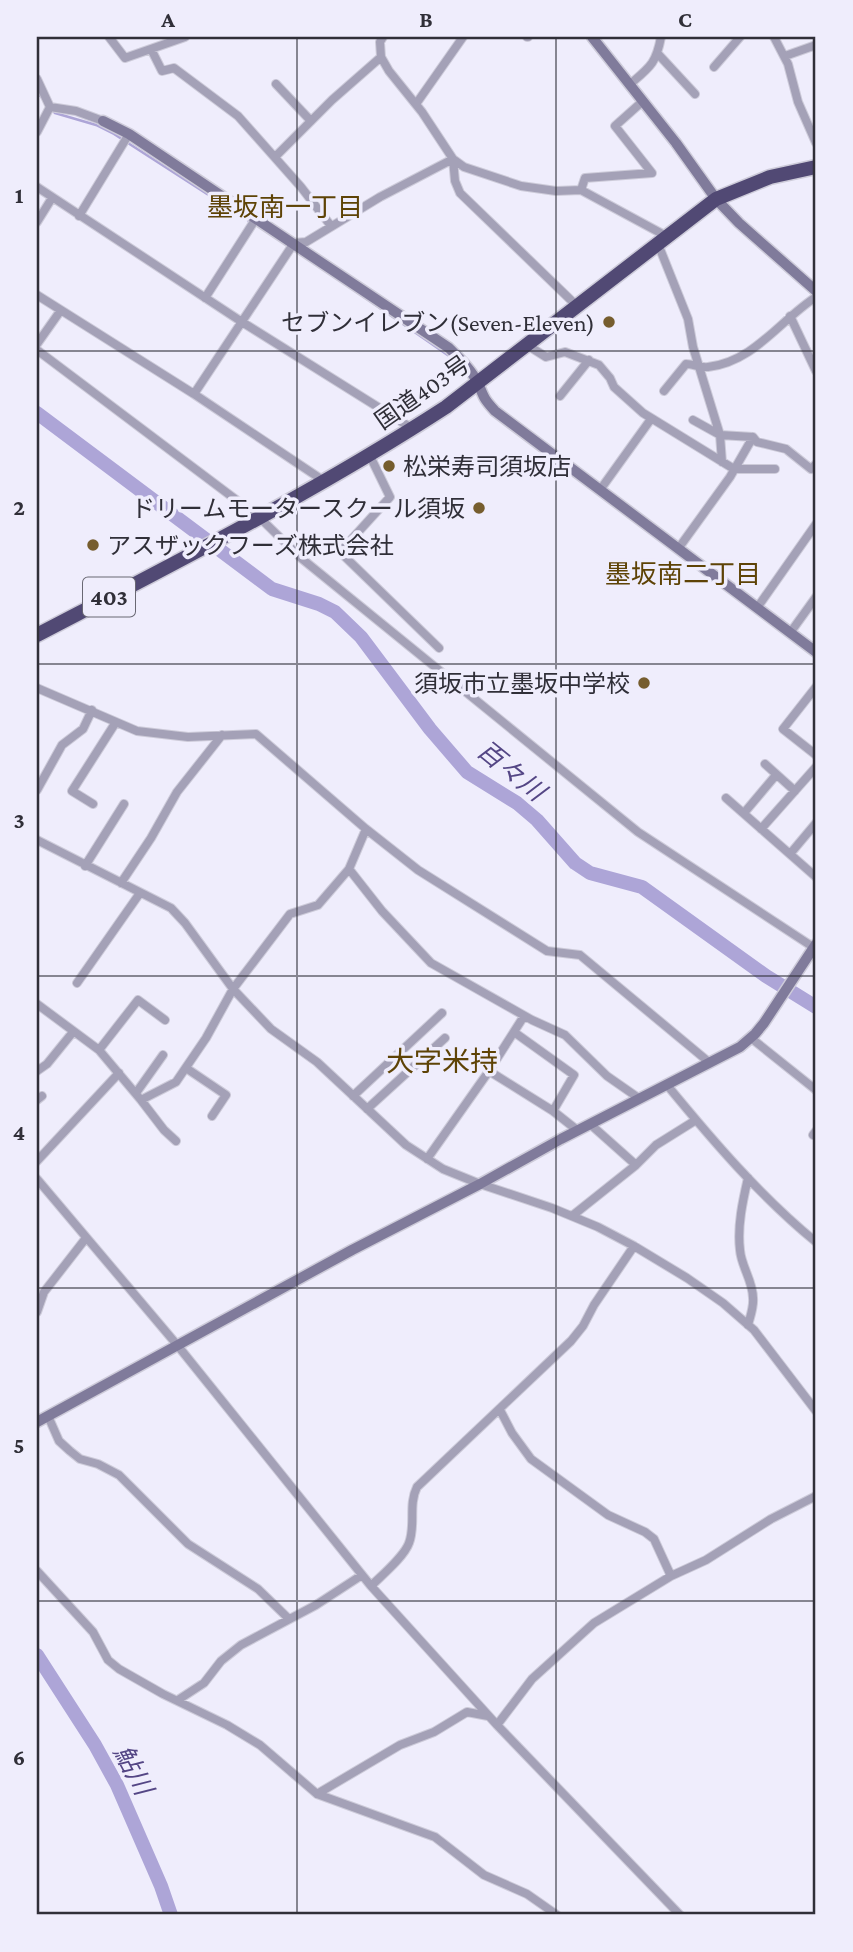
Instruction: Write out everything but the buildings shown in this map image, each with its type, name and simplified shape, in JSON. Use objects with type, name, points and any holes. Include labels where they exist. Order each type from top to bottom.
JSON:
[{"type":"highway","name":"国道403号","points":[[37,635],[257,518],[370,456],[413,429],[478,383],[716,199],[770,177],[816,167]]},
{"type":"street","points":[[110,37],[125,58],[185,37]]},
{"type":"street","points":[[416,104],[463,37]]},
{"type":"street","points":[[592,37],[676,143],[716,199],[816,291]]},
{"type":"street","points":[[629,85],[649,68],[658,54],[660,37]]},
{"type":"street","points":[[713,67],[740,37]]},
{"type":"street","points":[[774,37],[785,56],[798,102],[816,144]]},
{"type":"street","points":[[379,38],[381,57],[389,71],[416,104],[453,159],[464,167],[521,186],[556,191],[581,190],[663,240],[720,435],[722,462]]},
{"type":"street","points":[[785,56],[816,45]]},
{"type":"street","points":[[151,49],[162,71],[174,68],[238,116],[301,187],[331,226]]},
{"type":"street","points":[[658,54],[695,94]]},
{"type":"street","points":[[275,158],[381,57]]},
{"type":"street","points":[[37,79],[50,107]]},
{"type":"street","points":[[276,84],[311,121]]},
{"type":"street","points":[[581,190],[585,178],[652,173],[615,126],[643,101]]},
{"type":"street","points":[[50,107],[76,111],[129,134],[449,348],[465,364],[478,383],[481,396],[495,411],[816,652]]},
{"type":"street","points":[[37,132],[50,107]]},
{"type":"street","points":[[79,216],[129,134]]},
{"type":"street","points":[[294,243],[306,242],[453,159]]},
{"type":"street","points":[[453,159],[455,181],[460,192],[577,306]]},
{"type":"street","points":[[37,187],[242,322],[413,429]]},
{"type":"street","points":[[37,222],[52,198]]},
{"type":"street","points":[[205,298],[256,219]]},
{"type":"street","points":[[194,394],[294,243]]},
{"type":"street","points":[[37,295],[194,394],[324,481]]},
{"type":"street","points":[[664,391],[686,364],[705,368],[741,358],[816,297]]},
{"type":"street","points":[[37,344],[61,310]]},
{"type":"street","points":[[790,316],[816,370]]},
{"type":"street","points":[[527,345],[545,357],[565,352],[599,365],[614,387],[652,419],[734,469],[775,469]]},
{"type":"street","points":[[37,350],[257,518],[301,558],[638,832],[814,947],[764,1023],[740,1047],[352,1250],[37,1422]]},
{"type":"street","points":[[560,396],[589,360]]},
{"type":"street","points":[[600,491],[652,419]]},
{"type":"street","points":[[693,420],[720,435],[753,436]]},
{"type":"street","points":[[753,436],[757,442],[786,449],[811,469],[816,464]]},
{"type":"street","points":[[678,549],[734,469],[753,436]]},
{"type":"street","points":[[370,456],[390,497],[340,552],[439,648]]},
{"type":"street","points":[[757,608],[816,524]]},
{"type":"street","points":[[790,633],[816,597]]},
{"type":"street","points":[[816,687],[783,729],[816,755]]},
{"type":"street","points":[[37,688],[137,731],[188,737],[256,734],[418,870],[547,951],[580,955],[710,1063]]},
{"type":"street","points":[[37,790],[62,745],[83,729],[92,710]]},
{"type":"street","points":[[93,804],[72,790],[116,722]]},
{"type":"street","points":[[121,883],[177,792],[222,735]]},
{"type":"street","points":[[765,764],[795,791]]},
{"type":"street","points":[[761,829],[816,767]]},
{"type":"street","points":[[744,813],[776,775]]},
{"type":"street","points":[[726,798],[816,874]]},
{"type":"street","points":[[85,866],[124,804]]},
{"type":"street","points":[[790,854],[816,823]]},
{"type":"street","points":[[138,1096],[176,1082],[206,1038],[233,989],[290,914],[318,905],[349,869],[366,829]]},
{"type":"street","points":[[37,840],[172,908],[233,989],[271,1029],[317,1062],[406,1145],[443,1169],[572,1216],[634,1246],[723,1303],[748,1325],[816,1411]]},
{"type":"street","points":[[349,869],[382,911],[431,963],[524,1016],[565,1035],[607,1076],[639,1099]]},
{"type":"street","points":[[77,983],[140,893]]},
{"type":"street","points":[[99,1050],[138,1000],[165,1020]]},
{"type":"street","points":[[37,1003],[99,1050],[176,1141]]},
{"type":"street","points":[[353,1096],[442,1013]]},
{"type":"street","points":[[427,1159],[524,1016]]},
{"type":"street","points":[[37,1071],[47,1064],[73,1032]]},
{"type":"street","points":[[514,1032],[574,1075],[553,1111]]},
{"type":"street","points":[[367,1110],[445,1038]]},
{"type":"street","points":[[751,1038],[816,1090]]},
{"type":"street","points":[[138,1096],[163,1055]]},
{"type":"street","points":[[186,1068],[226,1094],[212,1116]]},
{"type":"street","points":[[489,1071],[553,1111],[577,1130]]},
{"type":"street","points":[[37,1161],[119,1073]]},
{"type":"street","points":[[667,1085],[748,1178],[782,1213],[816,1242]]},
{"type":"street","points":[[572,1216],[636,1165],[656,1145],[696,1120]]},
{"type":"street","points":[[590,1124],[636,1165]]},
{"type":"street","points":[[748,1178],[739,1247],[754,1297],[748,1325]]},
{"type":"street","points":[[37,1179],[178,1346],[362,1575],[497,1725],[680,1915]]},
{"type":"street","points":[[37,1312],[44,1292],[86,1238]]},
{"type":"street","points":[[372,1586],[411,1541],[412,1502],[417,1487],[571,1341],[634,1246]]},
{"type":"street","points":[[500,1410],[512,1433],[531,1459],[602,1511],[654,1539],[671,1576]]},
{"type":"street","points":[[48,1416],[59,1441],[70,1451],[80,1459],[98,1464],[119,1475],[188,1544],[258,1589],[289,1619]]},
{"type":"street","points":[[497,1725],[532,1679],[579,1635],[623,1604],[671,1576],[706,1560],[771,1519],[816,1496]]},
{"type":"street","points":[[37,1572],[93,1632],[108,1660],[139,1682],[227,1725],[260,1745],[317,1794],[435,1837],[484,1875],[527,1895],[557,1915]]},
{"type":"street","points":[[178,1700],[204,1683],[221,1661],[241,1645],[362,1575]]},
{"type":"street","points":[[317,1794],[400,1745],[434,1732],[467,1712],[489,1716]]},
{"type":"waterway","points":[[37,92],[43,99]]},
{"type":"waterway","points":[[52,110],[114,134],[252,223]]},
{"type":"waterway","points":[[354,290],[449,356]]},
{"type":"waterway","name":"百々川","points":[[37,413],[272,589],[335,612],[361,637],[430,729],[467,772],[517,803],[537,820],[575,863],[590,873],[642,887],[766,976],[816,1007]]},
{"type":"waterway","name":"鮎川","points":[[37,1655],[95,1745],[117,1785],[171,1915]]},
{"type":"place","name":"セブンイレブン(Seven-Eleven)","points":[[609,322]]},
{"type":"place","name":"松栄寿司須坂店","points":[[389,466]]},
{"type":"place","name":"ドリームモータースクール須坂","points":[[479,508]]},
{"type":"place","name":"アスザックフーズ株式会社","points":[[93,545]]},
{"type":"place","name":"須坂市立墨坂中学校","points":[[644,683]]},
{"type":"district","name":"墨坂南一丁目","points":[[285,207]]},
{"type":"district","name":"墨坂南二丁目","points":[[683,574]]},
{"type":"district","name":"大字米持","points":[[442,1061]]}]
